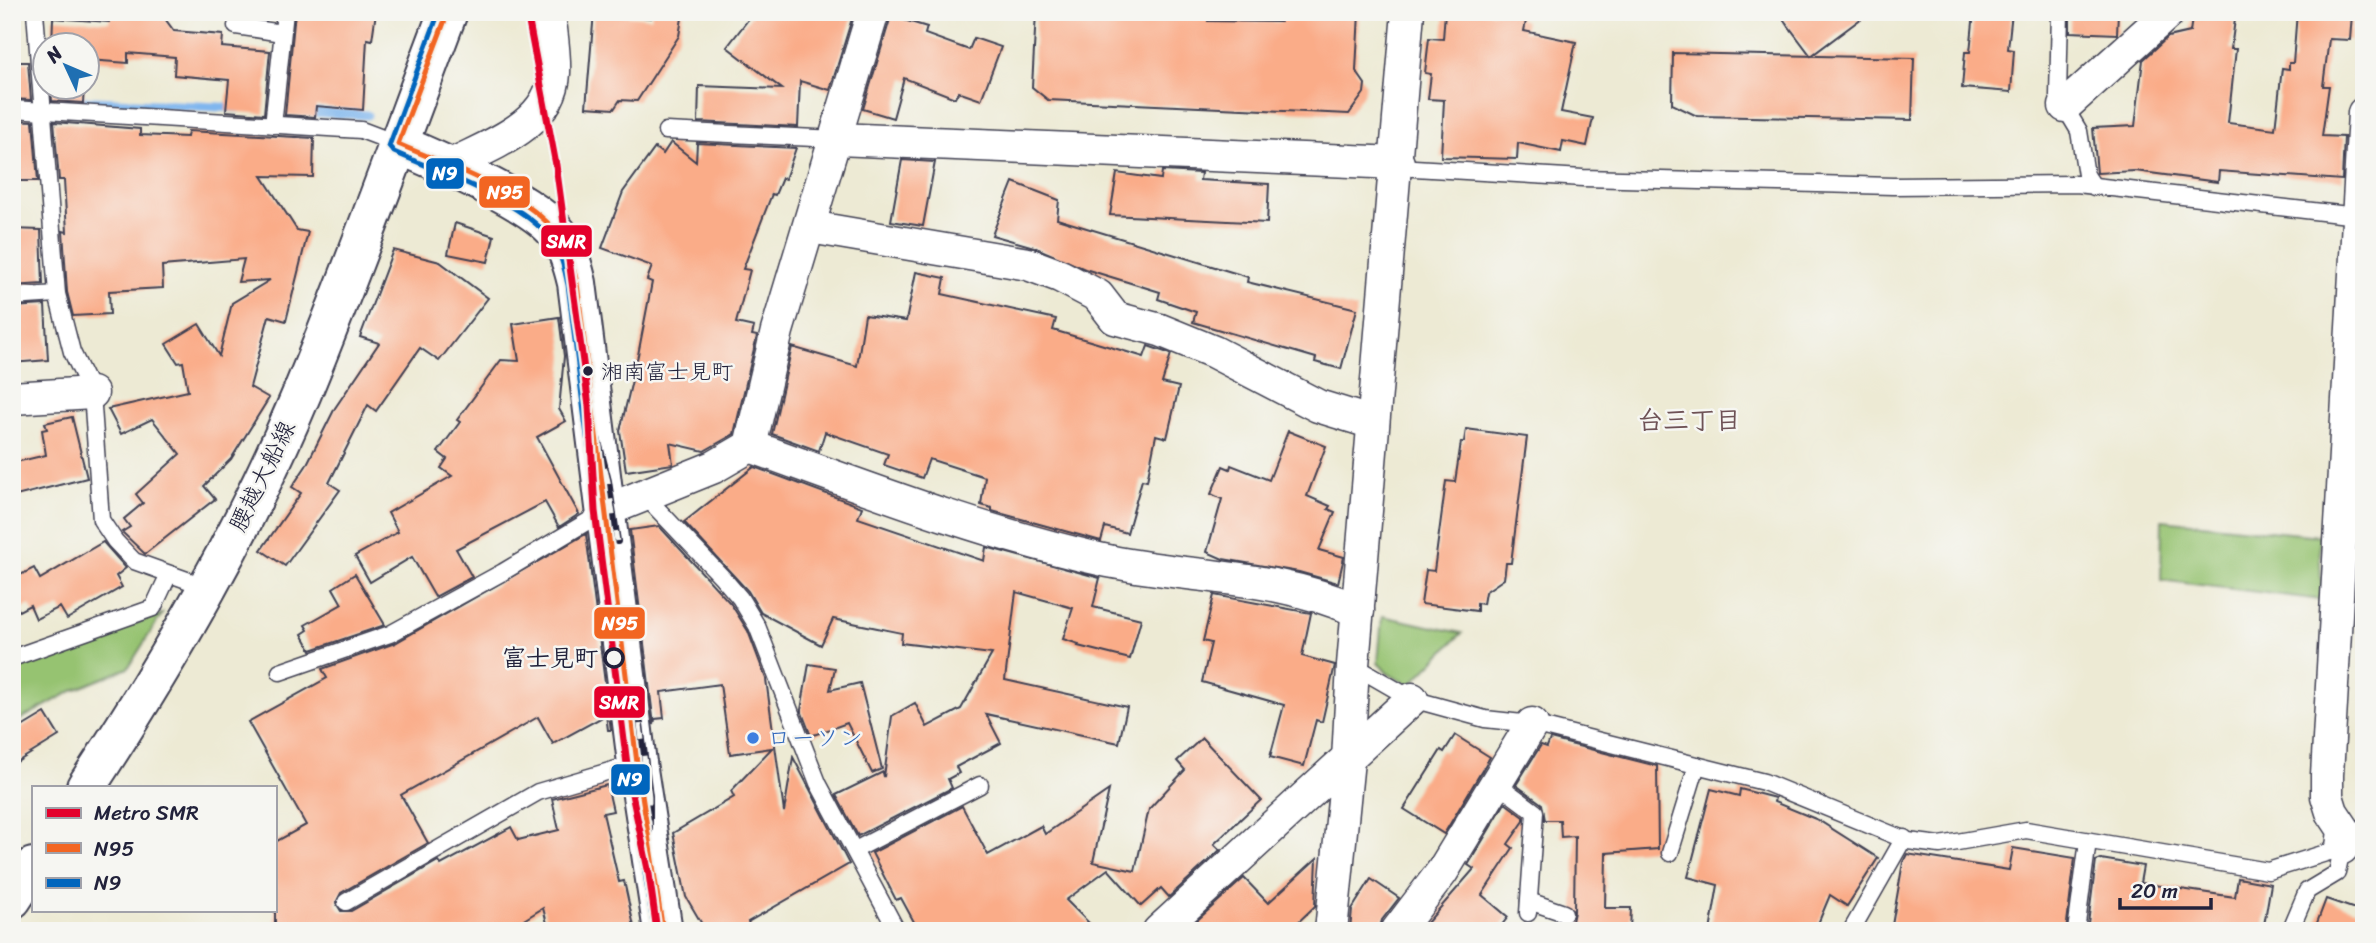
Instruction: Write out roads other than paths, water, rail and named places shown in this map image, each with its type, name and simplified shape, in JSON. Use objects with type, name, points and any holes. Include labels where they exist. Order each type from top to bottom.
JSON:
[{"type":"main road","name":"腰越大船線","points":[[87,786],[180,640],[209,588],[301,395],[448,12]]},
{"type":"main road","points":[[398,144],[449,166],[540,217],[557,233],[572,260],[637,763],[663,931]]},
{"type":"main road","points":[[12,899],[32,869]]},
{"type":"street","points":[[433,52],[436,12]]},
{"type":"street","points":[[449,166],[510,135],[532,119],[550,96],[554,74],[550,12]]},
{"type":"street","points":[[605,511],[714,467],[750,446],[777,331],[837,139],[873,12]]},
{"type":"street","points":[[1331,931],[1348,760],[1353,665],[1408,12]]},
{"type":"street","points":[[2065,106],[2169,12]]},
{"type":"street","points":[[2350,838],[2332,813],[2327,796],[2350,605],[2364,113]]},
{"type":"street","points":[[837,139],[1397,165]]},
{"type":"street","points":[[810,227],[1028,264],[1060,275],[1098,296],[1115,318],[1160,330],[1214,352],[1318,406],[1373,423]]},
{"type":"street","points":[[12,398],[92,393]]},
{"type":"street","points":[[750,446],[881,494],[1100,559],[1297,588],[1358,611]]},
{"type":"street","points":[[1159,931],[1412,699]]},
{"type":"street","points":[[1397,931],[1442,872],[1532,724]]},
{"type":"lane","points":[[35,12],[45,111],[57,295],[72,352],[92,393],[101,520],[115,541],[134,561],[209,588]]},
{"type":"lane","points":[[273,125],[285,12]]},
{"type":"lane","points":[[2060,12],[2058,96],[2078,131],[2086,175],[2094,187]]},
{"type":"lane","points":[[236,26],[282,33]]},
{"type":"lane","points":[[12,109],[361,130],[398,144]]},
{"type":"lane","points":[[666,131],[837,139]]},
{"type":"lane","points":[[1397,165],[1583,178],[1893,186],[2077,184],[2359,223]]},
{"type":"lane","points":[[12,297],[57,295]]},
{"type":"lane","points":[[644,495],[728,584],[757,626],[818,783],[897,931]]},
{"type":"lane","points":[[280,672],[390,634],[503,572],[605,511]]},
{"type":"lane","points":[[12,658],[153,608],[169,574]]},
{"type":"lane","points":[[1353,665],[1412,699],[1485,719],[1532,724],[1764,782],[1904,838],[1940,845],[2026,830],[2269,871],[2350,838]]},
{"type":"lane","points":[[346,902],[538,792],[637,763]]},
{"type":"lane","points":[[1670,853],[1697,765]]},
{"type":"lane","points":[[1496,783],[1535,812],[1529,907],[1564,913]]},
{"type":"lane","points":[[855,850],[981,785]]},
{"type":"lane","points":[[1851,931],[1904,838]]},
{"type":"lane","points":[[2290,931],[2307,891],[2337,873],[2350,838]]},
{"type":"lane","points":[[2076,931],[2088,841]]},
{"type":"waterway","points":[[102,101],[238,108]]},
{"type":"waterway","points":[[306,112],[367,115]]},
{"type":"railway","points":[[589,406],[608,481],[617,541]]},
{"type":"railway","points":[[640,724],[649,796],[649,874]]},
{"type":"metro line","name":"SMR","points":[[527,12],[556,165],[589,406],[595,511],[629,780],[649,874],[657,931]]},
{"type":"place","name":"湘南富士見町","points":[[588,371]]},
{"type":"place","name":"富士見町","points":[[614,658]]},
{"type":"place","name":"ローソン","points":[[753,738]]},
{"type":"district","name":"台三丁目","points":[[1689,420]]}]
